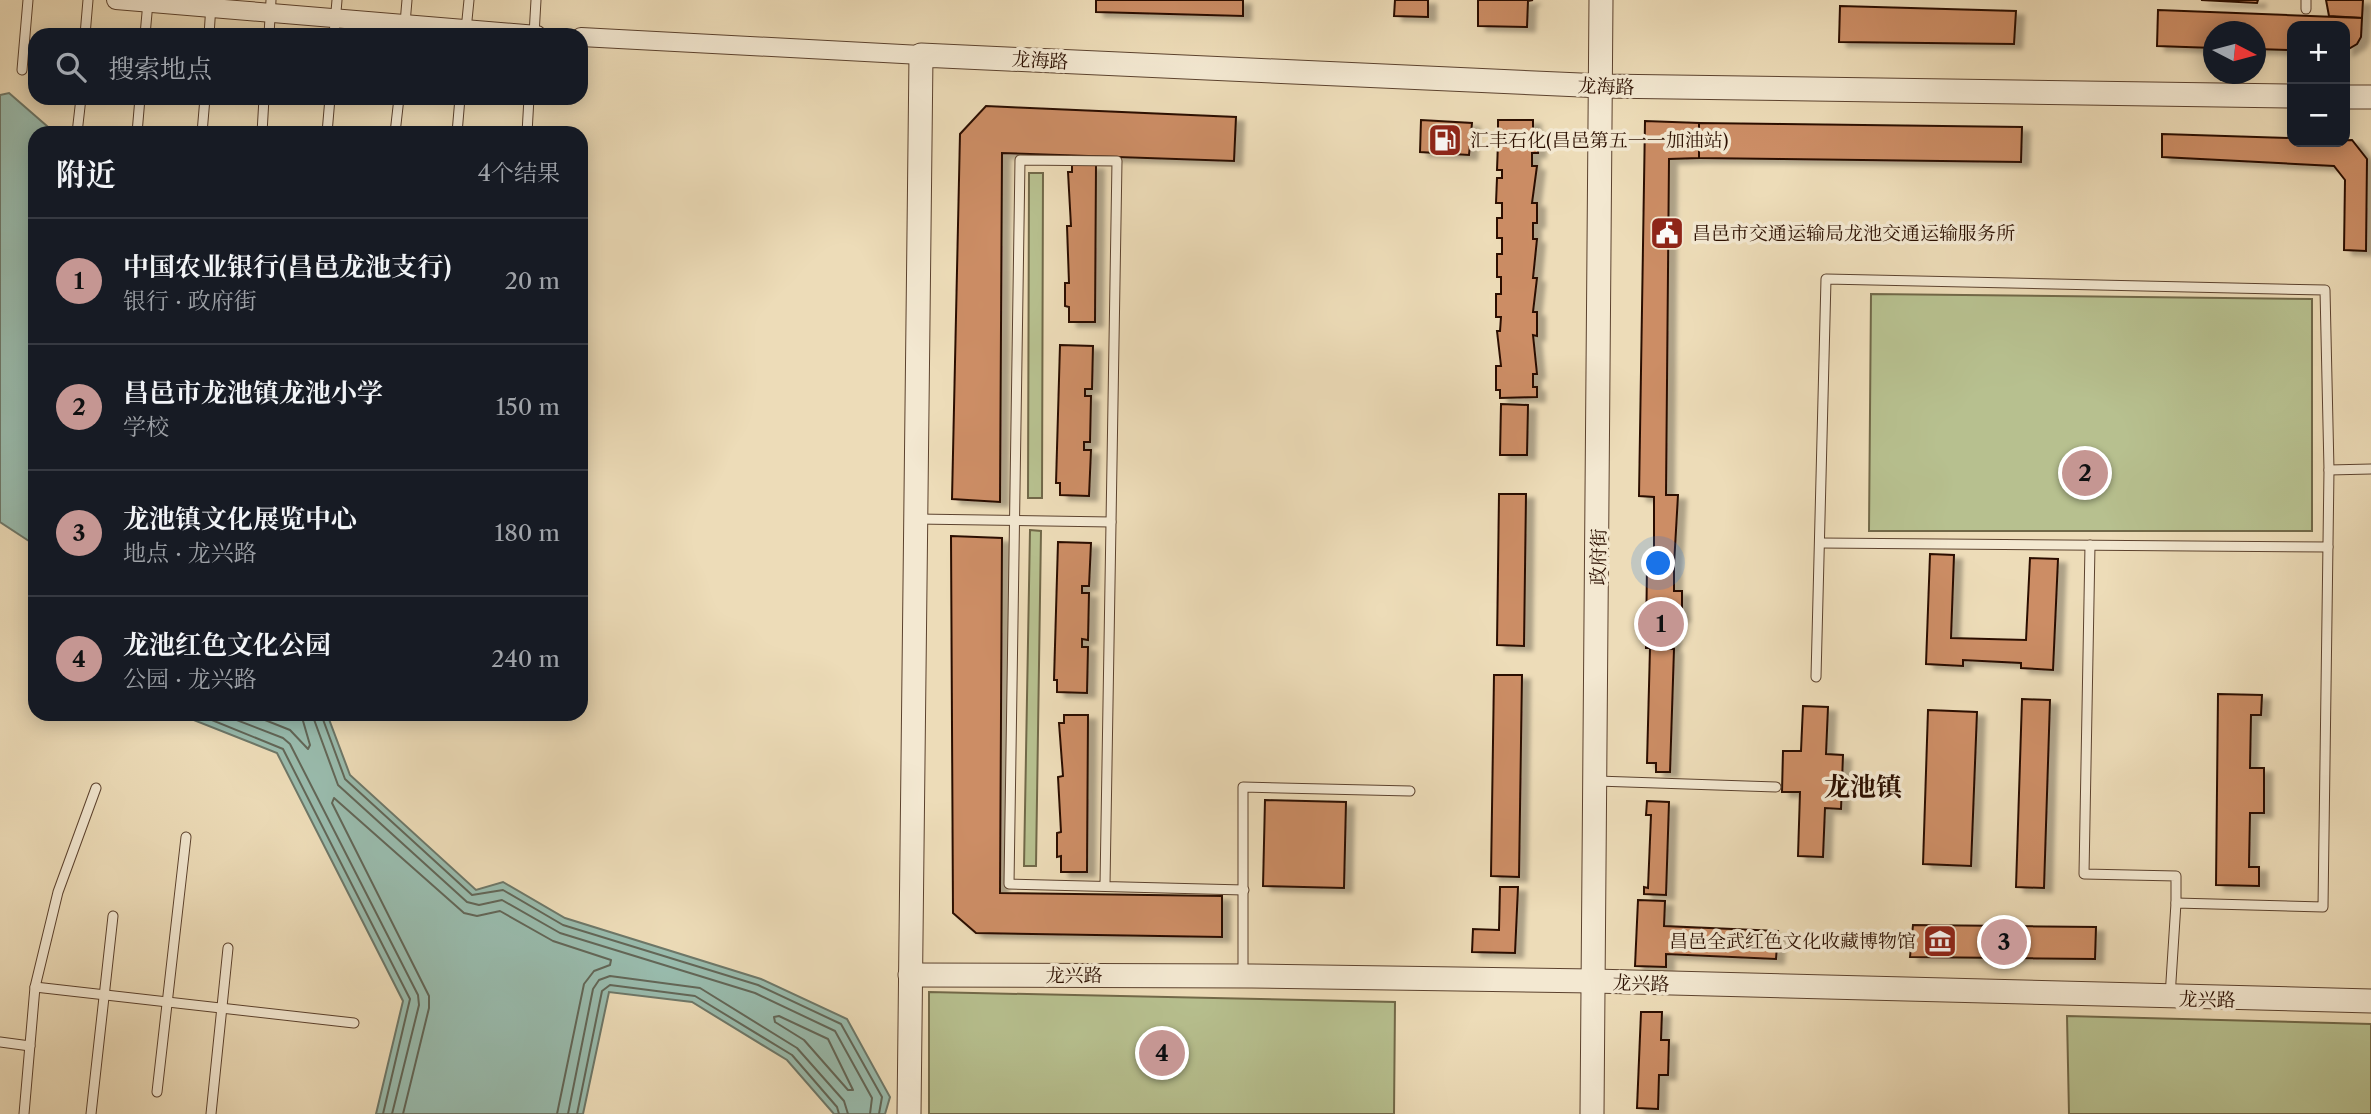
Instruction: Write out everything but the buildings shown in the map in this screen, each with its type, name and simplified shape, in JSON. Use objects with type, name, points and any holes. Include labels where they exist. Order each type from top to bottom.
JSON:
[{"type":"street","points":[[116,0],[271,7],[335,27],[358,28]]},
{"type":"street","name":"政府街","points":[[1592,1114],[1603,86],[1601,0]]},
{"type":"street","points":[[588,37],[921,55],[909,1114]]},
{"type":"street","name":"龙海路","points":[[921,55],[1603,86],[2287,96]]},
{"type":"street","points":[[2350,97],[2371,97]]},
{"type":"street","name":"龙兴路","points":[[910,975],[1593,981],[2371,1002]]},
{"type":"lane","points":[[22,70],[28,0]]},
{"type":"lane","points":[[86,28],[88,0]]},
{"type":"lane","points":[[335,27],[337,0]]},
{"type":"lane","points":[[405,28],[407,0]]},
{"type":"lane","points":[[466,28],[469,0]]},
{"type":"lane","points":[[535,28],[536,0]]},
{"type":"lane","points":[[146,28],[148,1]]},
{"type":"lane","points":[[209,28],[211,4]]},
{"type":"lane","points":[[270,28],[271,7]]},
{"type":"lane","points":[[77,126],[80,105]]},
{"type":"lane","points":[[138,126],[139,105]]},
{"type":"lane","points":[[203,126],[204,105]]},
{"type":"lane","points":[[262,126],[264,105]]},
{"type":"lane","points":[[328,126],[329,105]]},
{"type":"lane","points":[[396,126],[398,105]]},
{"type":"lane","points":[[458,126],[459,105]]},
{"type":"lane","points":[[527,126],[529,105]]},
{"type":"lane","points":[[1105,885],[1117,162],[1020,160],[1009,884],[1244,890]]},
{"type":"lane","points":[[1816,677],[1826,279],[2325,290],[2329,470],[2323,907],[2176,903]]},
{"type":"lane","points":[[2329,470],[2371,468]]},
{"type":"lane","points":[[915,519],[1111,522]]},
{"type":"lane","points":[[1820,543],[2328,547]]},
{"type":"lane","points":[[2090,545],[2084,874],[2176,876],[2170,998]]},
{"type":"lane","points":[[1595,781],[1776,787]]},
{"type":"lane","points":[[1242,976],[1243,787],[1410,791]]},
{"type":"lane","points":[[24,1114],[35,987],[58,892],[96,788]]},
{"type":"lane","points":[[157,1092],[186,837]]},
{"type":"lane","points":[[91,1114],[113,916]]},
{"type":"lane","points":[[211,1114],[228,948]]},
{"type":"lane","points":[[35,987],[354,1023]]},
{"type":"lane","points":[[0,1042],[30,1046]]},
{"type":"green space","points":[[1029,173],[1043,173],[1042,498],[1028,498]]},
{"type":"green space","points":[[1871,294],[2312,299],[2312,531],[1869,531]]},
{"type":"green space","points":[[1030,530],[1041,531],[1036,866],[1024,866]]},
{"type":"green space","points":[[929,992],[1395,1002],[1394,1114],[929,1114]]},
{"type":"green space","points":[[2067,1016],[2371,1024],[2371,1114],[2069,1114]]},
{"type":"water","points":[[9,93],[47,126],[28,126],[28,540],[0,522],[0,95]]},
{"type":"water","points":[[196,721],[330,721],[350,775],[476,890],[503,882],[565,918],[761,979],[847,1019],[890,1097],[885,1114],[834,1114],[787,1060],[692,1002],[609,992],[583,1114],[376,1114],[403,1001],[277,753]]},
{"type":"place","name":"汇丰石化(昌邑第五一一加油站)","points":[[1445,140]]},
{"type":"place","name":"昌邑市交通运输局龙池交通运输服务所","points":[[1667,233]]},
{"type":"place","name":"昌邑市龙池镇龙池小学","points":[[2085,473]]},
{"type":"place","name":"中国农业银行(昌邑龙池支行)","points":[[1661,624]]},
{"type":"place","name":"昌邑全武红色文化收藏博物馆","points":[[1940,941]]},
{"type":"place","name":"龙池镇文化展览中心","points":[[2004,942]]},
{"type":"place","name":"龙池红色文化公园","points":[[1162,1053]]},
{"type":"district","name":"龙池镇","points":[[1863,787]]}]
